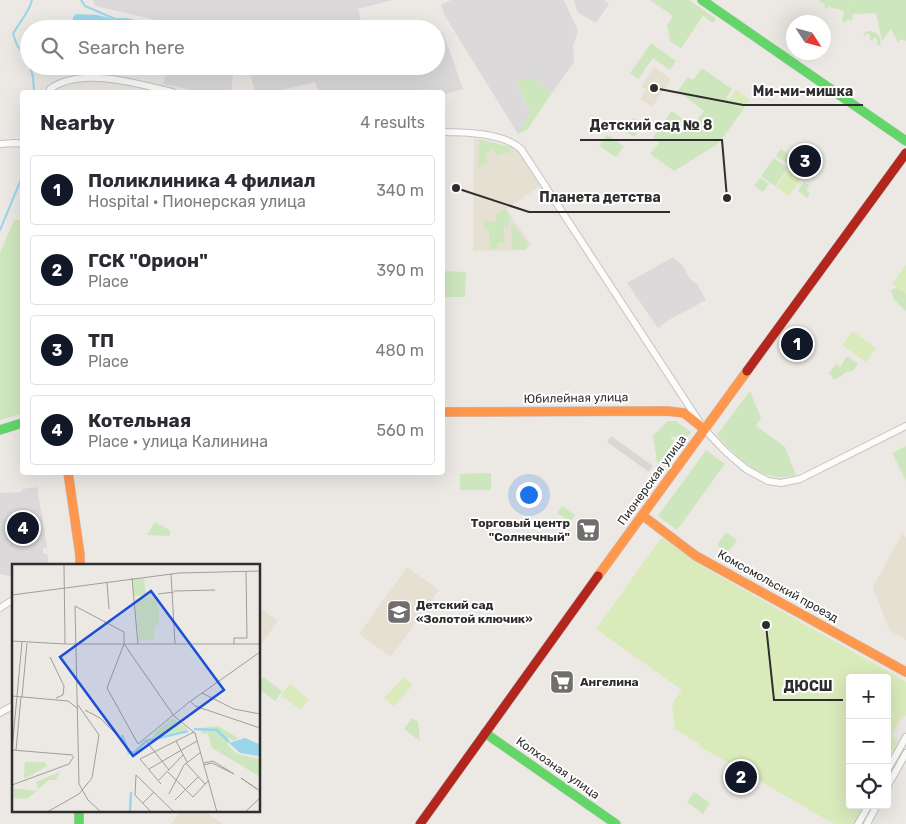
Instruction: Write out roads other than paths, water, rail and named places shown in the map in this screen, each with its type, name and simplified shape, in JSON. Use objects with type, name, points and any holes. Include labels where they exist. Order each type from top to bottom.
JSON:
[{"type":"street","points":[[702,0],[906,141]]},
{"type":"street","points":[[50,90],[61,81],[81,79],[111,79],[163,90]]},
{"type":"street","points":[[445,132],[483,134],[513,144],[521,149],[687,410]]},
{"type":"street","points":[[0,144],[20,144]]},
{"type":"street","name":"Пионерская улица","points":[[420,824],[906,152]]},
{"type":"street","name":"Юбилейная улица","points":[[445,412],[687,410],[704,429]]},
{"type":"street","points":[[0,430],[20,425]]},
{"type":"street","points":[[704,429],[746,469],[768,481],[781,483],[800,479],[906,426]]},
{"type":"street","points":[[68,475],[80,564]]},
{"type":"street","name":"Комсомольский проезд","points":[[642,515],[696,556],[906,672]]},
{"type":"street","points":[[0,608],[12,600]]},
{"type":"street","points":[[0,714],[12,706]]},
{"type":"street","name":"Колхозная улица","points":[[485,733],[616,824]]},
{"type":"street","points":[[891,764],[906,737]]},
{"type":"street","points":[[891,780],[906,753]]},
{"type":"street","points":[[858,824],[866,809]]},
{"type":"street","points":[[867,824],[875,809]]},
{"type":"water","points":[[76,14],[97,15],[117,20],[73,20]]},
{"type":"waterway","points":[[22,20],[32,0]]},
{"type":"waterway","points":[[81,0],[85,6],[115,19],[131,20]]},
{"type":"waterway","points":[[20,23],[13,34],[20,49]]},
{"type":"waterway","points":[[32,75],[34,90]]},
{"type":"waterway","points":[[0,230],[20,182]]},
{"type":"place","name":"Ми-ми-мишка","points":[[654,88]]},
{"type":"place","name":"ТП","points":[[805,161]]},
{"type":"place","name":"Планета детства","points":[[456,188]]},
{"type":"place","name":"Детский сад № 8","points":[[727,198]]},
{"type":"place","name":"Поликлиника 4 филиал","points":[[797,344]]},
{"type":"place","name":"Котельная","points":[[23,528]]},
{"type":"place","name":"Торговый центр \"Солнечный\"","points":[[588,530]]},
{"type":"place","name":"Детский сад «Золотой ключик»","points":[[399,612]]},
{"type":"place","name":"ДЮСШ","points":[[766,625]]},
{"type":"place","name":"Ангелина","points":[[562,682]]},
{"type":"place","name":"ГСК \"Орион\"","points":[[741,777]]}]
